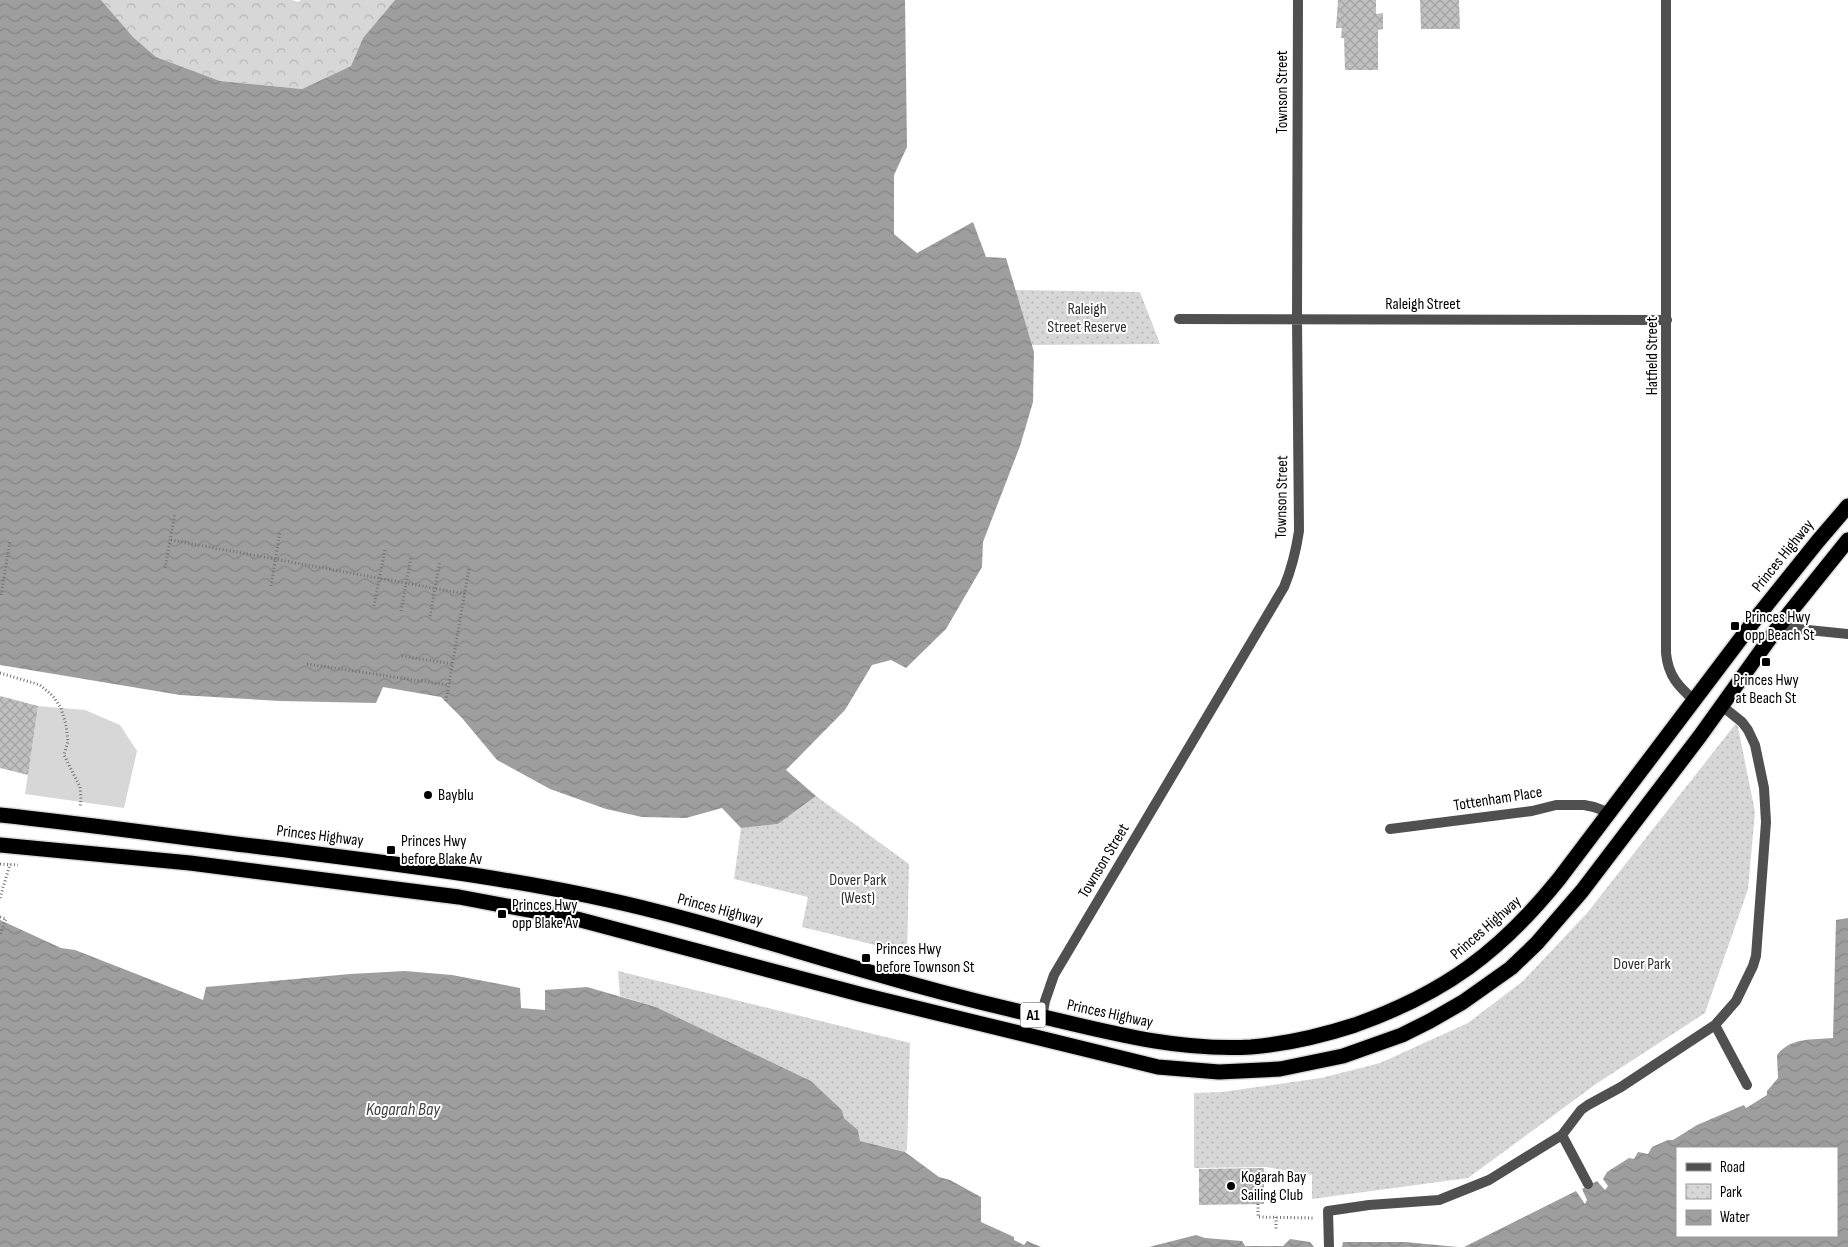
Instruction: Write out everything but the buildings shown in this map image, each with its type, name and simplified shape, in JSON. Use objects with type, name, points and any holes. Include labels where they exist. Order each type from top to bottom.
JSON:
[{"type":"highway","name":"Princes Highway","points":[[0,815],[391,863],[564,890],[668,914],[875,974],[1042,1017],[1163,1043],[1193,1047],[1227,1048],[1312,1038],[1375,1018],[1406,1005],[1456,977],[1508,936],[1532,913],[1610,813],[1757,617],[1848,506]]},
{"type":"highway","name":"A1","points":[[0,845],[188,863],[479,901],[577,919],[863,995],[1158,1067],[1199,1071],[1249,1072],[1312,1063],[1374,1046],[1430,1021],[1463,1002],[1511,968],[1537,943],[1582,891],[1722,706],[1778,627],[1848,540]]},
{"type":"street","name":"Townson Street","points":[[1042,1017],[1045,1000],[1054,976],[1284,586],[1296,553],[1299,531],[1297,319],[1298,0]]},
{"type":"street","name":"Hatfield Street","points":[[1666,0],[1666,653],[1667,664],[1674,681],[1695,701]]},
{"type":"street","name":"Raleigh Street","points":[[1178,319],[1667,320]]},
{"type":"street","points":[[1778,627],[1848,634]]},
{"type":"street","points":[[1329,1247],[1328,1211],[1369,1205],[1439,1200],[1489,1180],[1562,1135],[1577,1115],[1588,1105],[1621,1087],[1715,1026],[1736,1001],[1753,966],[1758,942],[1766,822],[1764,788],[1754,745],[1742,722],[1722,706]]},
{"type":"street","name":"Tottenham Place","points":[[1390,829],[1532,811],[1556,804],[1584,805],[1610,813]]},
{"type":"street","points":[[1715,1026],[1747,1085]]},
{"type":"street","points":[[1562,1135],[1588,1184]]},
{"type":"path","points":[[165,568],[175,513]]},
{"type":"path","points":[[271,586],[280,532]]},
{"type":"path","points":[[171,540],[465,594]]},
{"type":"path","points":[[1,595],[10,542]]},
{"type":"path","points":[[374,606],[385,550]]},
{"type":"path","points":[[400,611],[411,557]]},
{"type":"path","points":[[430,616],[440,561]]},
{"type":"path","points":[[0,567],[5,568]]},
{"type":"path","points":[[446,701],[469,568]]},
{"type":"path","points":[[402,656],[452,664]]},
{"type":"path","points":[[307,664],[448,685]]},
{"type":"path","points":[[0,673],[40,684],[53,696],[61,708],[68,741],[64,755],[80,787],[80,808]]},
{"type":"path","points":[[0,898],[10,864]]},
{"type":"path","points":[[0,917],[6,920],[0,935]]},
{"type":"path","points":[[1258,1204],[1258,1217],[1328,1219]]},
{"type":"path","points":[[1276,1217],[1276,1231]]},
{"type":"green space","points":[[101,0],[292,0],[298,2],[301,0],[395,0],[363,38],[351,66],[302,89],[220,81],[156,57],[133,37]]},
{"type":"green space","name":"Raleigh Street Reserve","points":[[1015,290],[1140,292],[1160,344],[1031,345]]},
{"type":"green space","points":[[38,706],[85,710],[120,725],[137,751],[124,808],[25,794]]},
{"type":"green space","name":"Dover Park","points":[[1737,722],[1755,812],[1748,889],[1705,1013],[1596,1084],[1468,1178],[1312,1199],[1312,1175],[1266,1167],[1194,1168],[1194,1093],[1222,1092],[1321,1078],[1380,1063],[1468,1023],[1523,981],[1587,913]]},
{"type":"green space","name":"Dover Park (West)","points":[[816,796],[909,864],[907,953],[802,927],[808,897],[734,879],[741,828],[778,824]]},
{"type":"green space","points":[[618,971],[910,1043],[907,1150],[905,1152],[860,1141],[858,1130],[844,1118],[842,1110],[811,1081],[656,1007],[620,996]]},
{"type":"water","points":[[0,0],[101,0],[133,37],[156,57],[220,81],[302,89],[351,66],[363,38],[395,0],[905,0],[907,147],[894,175],[894,234],[917,253],[973,222],[986,257],[1006,258],[1034,352],[1033,402],[1020,446],[983,542],[982,567],[946,629],[906,668],[891,660],[872,665],[845,710],[786,770],[816,796],[778,824],[741,828],[722,808],[686,818],[642,817],[606,809],[550,789],[497,760],[462,718],[441,697],[383,687],[376,703],[280,701],[180,695],[0,665]]},
{"type":"water","points":[[1848,918],[1848,1247],[1464,1247],[1576,1191],[1585,1204],[1587,1200],[1582,1189],[1597,1181],[1605,1190],[1608,1186],[1603,1179],[1607,1172],[1629,1158],[1634,1159],[1638,1152],[1648,1154],[1652,1147],[1668,1140],[1673,1140],[1697,1125],[1744,1105],[1746,1108],[1767,1095],[1767,1091],[1778,1078],[1777,1055],[1783,1049],[1802,1040],[1833,1038],[1836,920]]},
{"type":"water","name":"Kogarah Bay","points":[[0,920],[61,948],[75,950],[203,1000],[206,987],[405,971],[452,975],[520,988],[521,1008],[545,1010],[545,990],[587,987],[656,1007],[811,1081],[842,1110],[844,1118],[858,1130],[860,1141],[905,1152],[939,1177],[950,1180],[981,1197],[981,1222],[1014,1237],[1014,1240],[1024,1245],[1027,1241],[1041,1247],[0,1247]]},
{"type":"water","points":[[1196,1235],[1205,1238],[1242,1241],[1245,1246],[1283,1246],[1290,1239],[1310,1242],[1314,1247],[1149,1247]]},
{"type":"water","points":[[1343,1242],[1405,1242],[1458,1247],[1342,1247]]},
{"type":"place","name":"Princes Hwy opp Beach St","points":[[1735,626]]},
{"type":"place","name":"Princes Hwy at Beach St","points":[[1766,662]]},
{"type":"place","name":"Bayblu","points":[[428,795]]},
{"type":"place","name":"Princes Hwy before Blake Av","points":[[391,850]]},
{"type":"place","name":"Princes Hwy opp Blake Av","points":[[502,914]]},
{"type":"place","name":"Princes Hwy before Townson St","points":[[866,958]]},
{"type":"place","name":"Kogarah Bay Sailing Club","points":[[1231,1186]]}]
